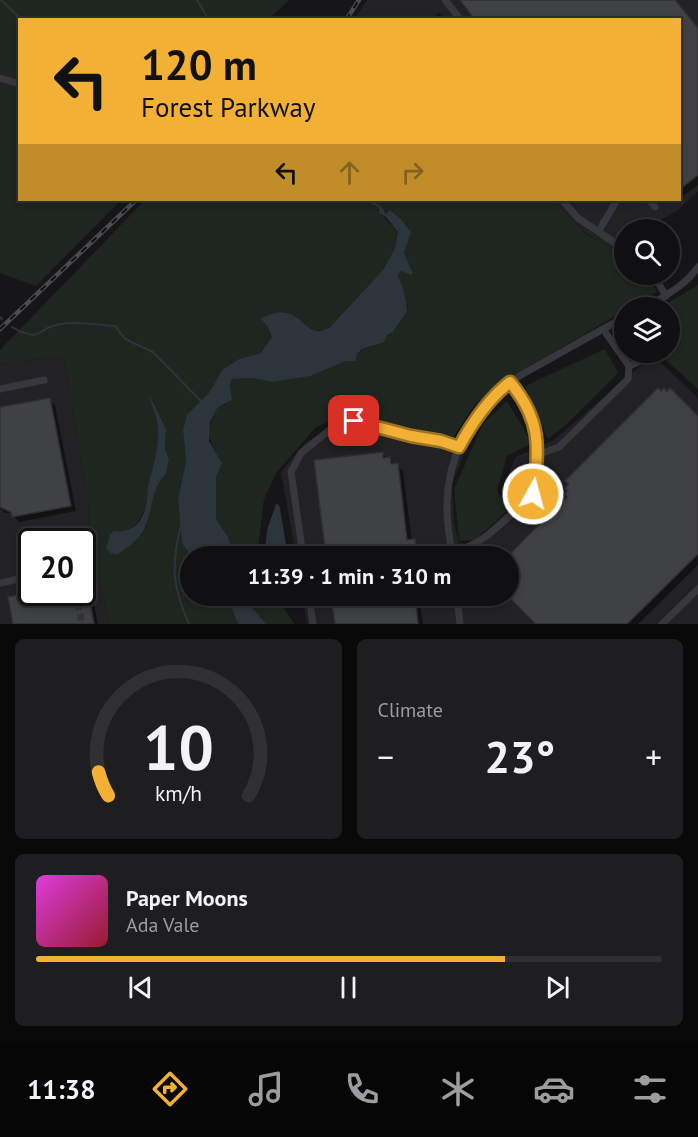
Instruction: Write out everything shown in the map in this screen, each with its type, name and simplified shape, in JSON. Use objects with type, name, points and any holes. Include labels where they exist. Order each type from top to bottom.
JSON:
[{"type":"street","points":[[445,0],[459,18]]},
{"type":"street","points":[[0,78],[18,83]]},
{"type":"street","points":[[563,201],[578,218],[614,242]]},
{"type":"street","points":[[598,232],[616,201]]},
{"type":"street","points":[[650,201],[655,207]]},
{"type":"street","points":[[660,285],[666,296],[698,267]]},
{"type":"street","points":[[451,546],[447,502],[451,472],[459,447],[482,410],[510,382],[614,323]]},
{"type":"street","points":[[537,455],[559,447],[628,379],[629,366],[603,328]]},
{"type":"street","points":[[629,366],[636,363]]},
{"type":"street","points":[[0,389],[44,380]]},
{"type":"street","points":[[470,546],[484,539],[533,494],[538,444],[524,399],[510,382]]},
{"type":"street","points":[[302,546],[291,472],[301,453],[337,424],[354,421],[459,447]]},
{"type":"street","points":[[0,582],[18,579]]},
{"type":"street","points":[[662,624],[698,590]]},
{"type":"street","points":[[310,606],[313,624]]},
{"type":"street","points":[[458,606],[460,624]]},
{"type":"shaded area","points":[[0,0],[289,0],[270,18],[18,18],[18,201],[120,201],[36,286],[0,273]]},
{"type":"shaded area","points":[[367,0],[698,0],[698,191],[677,211],[662,219],[614,219],[614,246],[610,248],[587,234],[555,201],[681,201],[681,18],[445,18],[439,12],[434,18],[355,18]]},
{"type":"shaded area","points":[[144,201],[555,201],[587,235],[614,250],[614,285],[652,285],[657,291],[647,297],[614,297],[614,317],[534,364],[475,404],[452,439],[344,416],[316,427],[277,472],[264,499],[258,546],[231,546],[228,537],[216,519],[216,477],[222,463],[211,442],[209,430],[218,407],[226,404],[232,379],[252,378],[272,382],[346,361],[356,361],[362,350],[382,344],[387,335],[395,330],[408,308],[398,275],[401,271],[411,275],[413,273],[404,253],[410,230],[390,210],[387,214],[383,208],[378,208],[378,211],[398,232],[395,248],[383,270],[330,327],[320,331],[313,329],[293,315],[285,313],[275,314],[262,320],[273,337],[261,353],[239,359],[222,370],[209,393],[187,416],[183,430],[186,462],[178,499],[182,542],[185,546],[180,546],[180,606],[231,606],[238,624],[110,624],[96,567],[96,528],[89,528],[88,503],[64,356],[0,364],[0,350]],"holes":[[[150,398],[166,429],[165,448],[169,459],[166,474],[157,482],[137,540],[117,555],[112,554],[117,531],[130,531],[138,522],[153,481],[159,437],[157,418]]]},
{"type":"shaded area","points":[[379,206],[386,214],[390,210],[411,232],[404,253],[413,273],[411,275],[401,271],[398,275],[407,311],[384,342],[359,352],[356,361],[346,361],[310,376],[272,382],[252,378],[232,379],[230,386],[232,400],[218,407],[210,422],[209,441],[222,463],[216,477],[216,519],[228,537],[231,546],[184,546],[178,499],[186,462],[183,430],[187,415],[209,393],[222,370],[239,359],[261,353],[272,337],[268,327],[261,319],[275,313],[286,313],[313,330],[321,331],[330,327],[383,270],[395,248],[398,232],[386,217],[379,213]]},
{"type":"shaded area","points":[[698,285],[698,389],[669,363],[680,363],[680,297],[678,297]]},
{"type":"shaded area","points":[[605,349],[618,373],[568,423],[548,439],[525,386]]},
{"type":"shaded area","points":[[64,356],[88,503],[89,528],[18,528],[18,606],[96,606],[96,567],[110,624],[0,624],[0,364]]},
{"type":"shaded area","points":[[644,363],[661,363],[698,398],[698,624],[307,624],[304,606],[519,606],[519,546],[294,546],[281,472],[305,443],[346,419],[465,451],[452,484],[454,523],[459,543],[473,544],[514,505],[502,490],[516,457],[554,440]]},
{"type":"shaded area","points":[[149,395],[166,429],[165,448],[169,459],[166,474],[155,492],[142,533],[117,555],[112,554],[106,549],[110,535],[114,531],[131,529],[135,526],[142,517],[147,503],[158,438],[156,419]]},
{"type":"shaded area","points":[[507,401],[532,443],[507,456],[497,491],[510,508],[475,540],[459,541],[454,489],[483,424]]},
{"type":"shaded area","points":[[276,504],[279,505],[286,546],[266,546],[267,530]]},
{"type":"shaded area","points":[[231,606],[251,606],[266,624],[238,624]]},
{"type":"shaded area","points":[[251,606],[283,606],[294,624],[266,624]]},
{"type":"building","points":[[460,0],[675,0],[698,28],[698,175],[681,188],[681,18],[474,18]]},
{"type":"building","points":[[658,388],[661,391],[664,388],[667,392],[670,388],[698,416],[698,554],[627,624],[536,624],[518,606],[518,546],[567,497],[564,494],[569,484],[565,481]]},
{"type":"building","points":[[50,398],[71,506],[12,517],[11,512],[0,507],[0,407]]},
{"type":"building","points":[[383,452],[383,458],[390,457],[391,464],[398,463],[407,540],[415,539],[416,546],[325,546],[314,460]]},
{"type":"building","points":[[18,595],[18,606],[91,606],[94,624],[13,624],[8,597]]},
{"type":"building","points":[[332,606],[416,606],[418,624],[335,624]]},
{"type":"waterway","points":[[1,0],[20,18]]},
{"type":"waterway","points":[[197,0],[208,18]]},
{"type":"waterway","points":[[368,201],[381,209]]},
{"type":"waterway","points":[[12,327],[33,335],[65,323],[115,326],[125,339],[153,352],[202,402]]},
{"type":"waterway","points":[[181,525],[175,575],[179,598],[189,624]]},
{"type":"tunnel","points":[[79,606],[82,624]]},
{"type":"railway","points":[[347,18],[359,0]]},
{"type":"railway","points":[[0,329],[135,201]]},
{"type":"route","points":[[354,421],[459,447],[482,410],[510,382],[524,399],[538,444],[533,494]]}]
